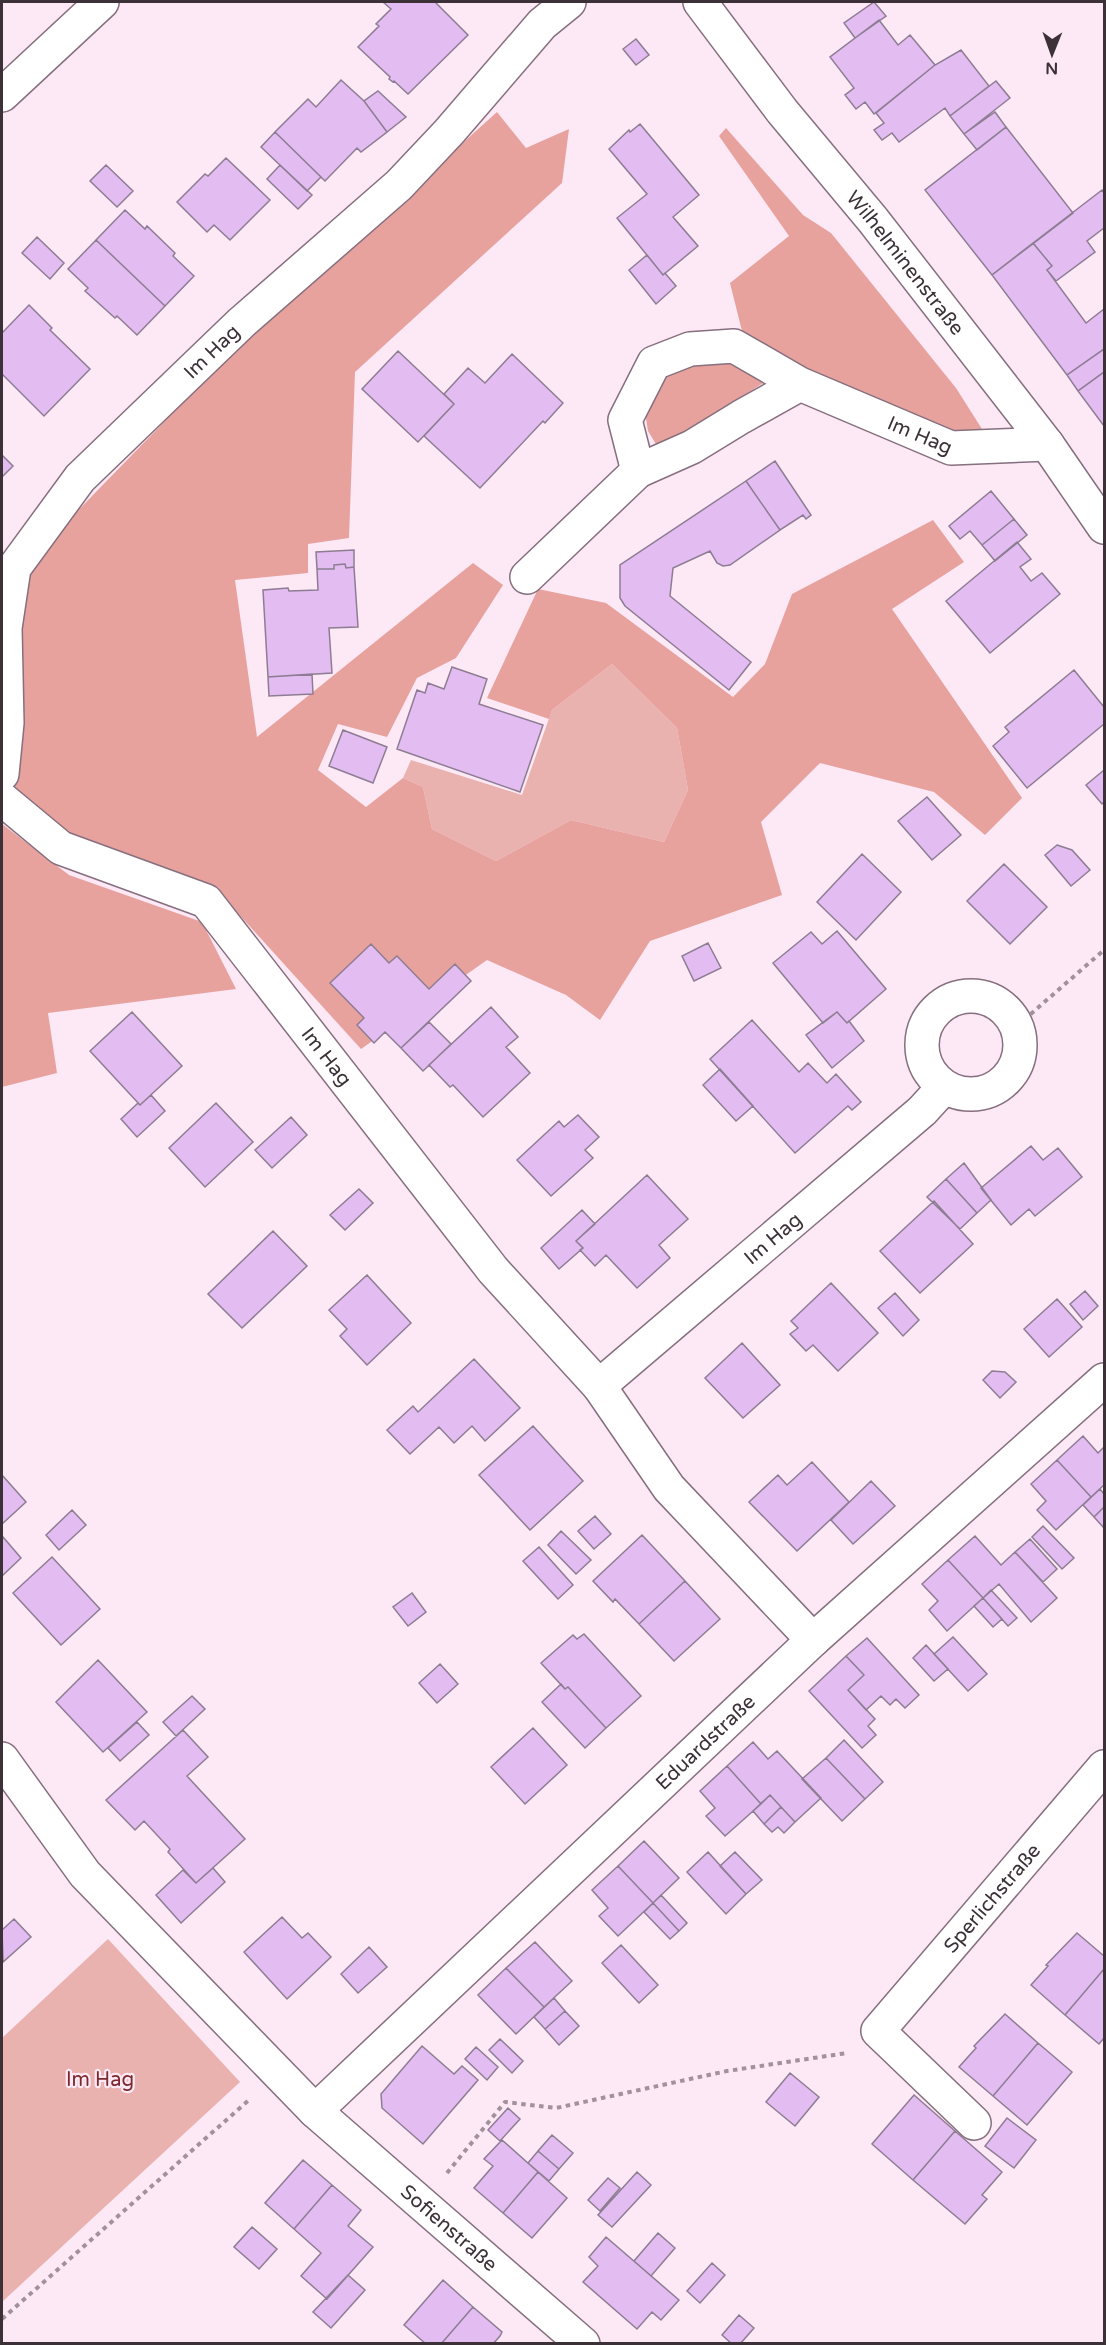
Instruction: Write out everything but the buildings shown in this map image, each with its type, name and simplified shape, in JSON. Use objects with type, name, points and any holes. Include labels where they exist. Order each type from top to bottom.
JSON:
[{"type":"street","points":[[2,95],[102,2]]},
{"type":"street","name":"Im Hag","points":[[2,774],[7,723],[5,628],[14,568],[80,478],[241,323],[399,185],[449,132],[542,24],[569,2]]},
{"type":"street","name":"Wilhelminenstraße","points":[[700,2],[782,111],[873,220],[1047,444],[1104,527]]},
{"type":"street","name":"Im Hag","points":[[638,471],[625,420],[654,363],[690,349],[734,345],[800,384],[951,448],[1047,444]]},
{"type":"street","points":[[527,577],[638,471],[692,447],[800,384]]},
{"type":"street","name":"Im Hag","points":[[2,800],[61,848],[206,901],[493,1270],[599,1386],[669,1488],[813,1640]]},
{"type":"street","points":[[962,996],[979,996],[995,1002],[1009,1012],[1017,1026],[1021,1042],[1020,1058],[1013,1072],[1003,1083],[990,1091],[974,1095],[958,1094],[944,1087],[932,1076],[924,1061],[922,1044],[925,1028],[933,1013],[946,1002],[962,996]]},
{"type":"street","name":"Im Hag","points":[[599,1386],[922,1111],[944,1087]]},
{"type":"street","name":"Eduardstraße","points":[[315,2111],[813,1640],[1104,1380]]},
{"type":"street","points":[[2,1759],[85,1874],[315,2111]]},
{"type":"street","name":"Sperlichstraße","points":[[878,2031],[1104,1767]]},
{"type":"street","points":[[878,2031],[974,2123]]},
{"type":"street","name":"Sofienstraße","points":[[315,2111],[583,2343]]},
{"type":"path","points":[[1017,1026],[1104,950]]},
{"type":"path","points":[[421,2204],[506,2102],[556,2108],[727,2071],[846,2054],[878,2031]]},
{"type":"path","points":[[2,2319],[278,2074]]},
{"type":"green space","points":[[612,664],[677,728],[688,790],[664,842],[571,820],[496,861],[432,829],[423,787],[403,778],[411,760],[522,795],[552,710]]},
{"type":"green space","name":"Im Hag","points":[[108,1939],[240,2082],[2,2302],[2,2038]]},
{"type":"shaded area","points":[[497,112],[526,148],[569,129],[562,183],[355,372],[349,538],[308,544],[308,573],[235,580],[257,737],[473,563],[503,585],[456,658],[417,678],[387,737],[338,724],[318,770],[366,807],[403,778],[423,787],[432,829],[496,861],[571,820],[664,842],[688,790],[677,728],[612,664],[552,710],[549,719],[487,698],[538,589],[606,603],[733,697],[765,664],[792,594],[933,520],[964,562],[892,609],[1022,798],[985,835],[934,792],[820,763],[761,822],[782,895],[650,941],[600,1020],[566,995],[487,960],[361,1049],[214,887],[77,844],[9,794],[20,570],[237,347]]},
{"type":"shaded area","points":[[726,128],[803,215],[831,233],[956,388],[982,429],[960,432],[855,395],[743,335],[730,283],[789,236],[719,136]]},
{"type":"shaded area","points":[[725,352],[771,378],[659,449],[648,431],[643,399],[670,367]]},
{"type":"shaded area","points":[[2,824],[69,875],[202,922],[236,989],[48,1013],[57,1073],[2,1087]]}]
